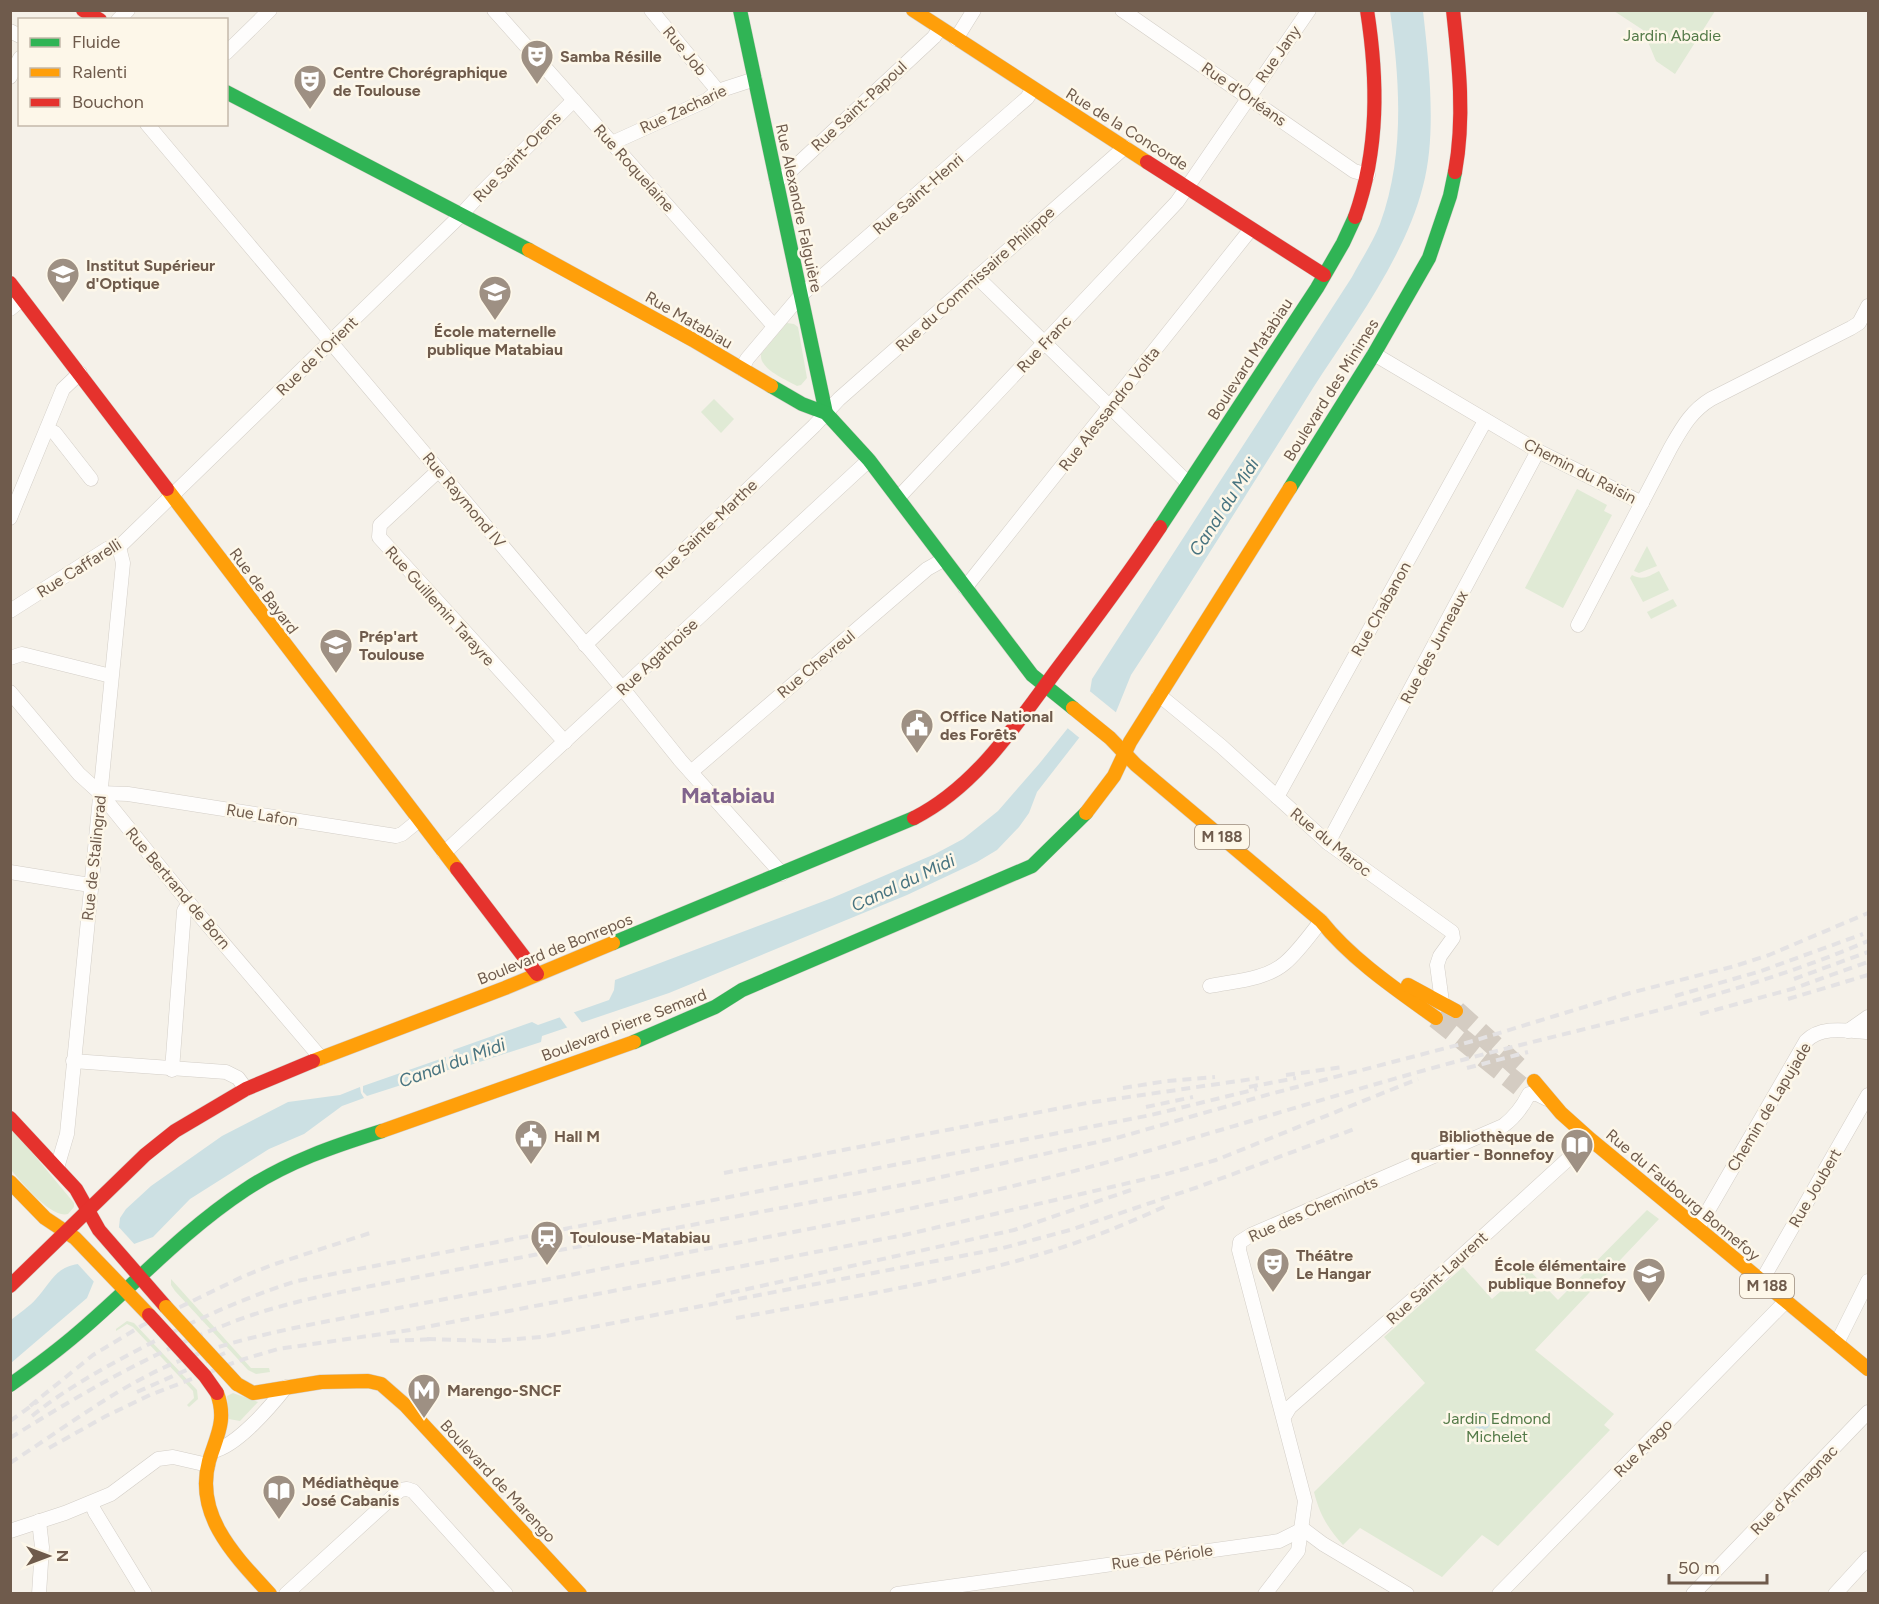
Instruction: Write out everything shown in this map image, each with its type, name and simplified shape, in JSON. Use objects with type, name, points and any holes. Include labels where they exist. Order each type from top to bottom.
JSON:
[{"type":"main road","points":[[83,10],[97,18]]},
{"type":"main road","name":"Rue Alexandre Falguière","points":[[740,10],[826,413]]},
{"type":"main road","name":"Rue de la Concorde","points":[[913,10],[1033,90],[1324,275]]},
{"type":"main road","name":"Boulevard Matabiau","points":[[1044,685],[1126,574],[1188,483],[1324,275],[1352,223],[1368,175],[1374,121],[1374,81],[1367,10]]},
{"type":"main road","name":"Boulevard des Minimes","points":[[1124,753],[1374,354],[1429,258],[1450,196],[1461,125],[1459,65],[1453,10]]},
{"type":"main road","name":"Rue Matabiau","points":[[228,93],[546,259],[693,340],[802,404],[826,413],[869,460],[1032,675],[1110,738],[1124,753]]},
{"type":"main road","name":"Rue de Bayard","points":[[10,283],[418,821],[537,974]]},
{"type":"main road","name":"Boulevard de Bonrepos","points":[[10,1286],[145,1155],[175,1131],[246,1089],[537,974],[904,823],[933,807],[965,783],[991,756],[1044,685]]},
{"type":"main road","name":"M 188","points":[[1124,753],[1321,921],[1332,935],[1384,980],[1436,1018]]},
{"type":"main road","name":"Boulevard Pierre Semard","points":[[10,1385],[38,1367],[187,1234],[221,1208],[284,1168],[325,1150],[633,1043],[724,1004],[749,987],[1032,866],[1085,815],[1115,774],[1124,753]]},
{"type":"main road","name":"M 188","points":[[1321,921],[1336,928],[1405,983],[1456,1011]]},
{"type":"main road","name":"Rue du Faubourg Bonnefoy","points":[[1528,1087],[1869,1370]]},
{"type":"main road","name":"Rue du Faubourg Bonnefoy","points":[[1547,1099],[1561,1113]]},
{"type":"main road","points":[[10,1118],[76,1189],[99,1230],[140,1278]]},
{"type":"main road","points":[[10,1182],[45,1218],[82,1245],[205,1376],[217,1393],[222,1407],[222,1416],[208,1465],[206,1491],[209,1512],[215,1527],[231,1551],[270,1593]]},
{"type":"main road","name":"Boulevard de Marengo","points":[[140,1278],[237,1384],[253,1393],[321,1382],[356,1380],[381,1384],[390,1390],[580,1593]]},
{"type":"street","points":[[228,51],[270,10]]},
{"type":"street","name":"Rue Roquelaine","points":[[494,10],[774,326]]},
{"type":"street","name":"Rue Job","points":[[651,10],[718,91]]},
{"type":"street","points":[[956,39],[974,10]]},
{"type":"street","name":"Rue d'Orléans","points":[[1122,10],[1354,171],[1368,175]]},
{"type":"street","name":"Rue Jany","points":[[1187,187],[1309,10]]},
{"type":"street","name":"Rue Saint-Papoul","points":[[776,180],[785,176],[940,28]]},
{"type":"street","points":[[10,77],[18,61]]},
{"type":"street","name":"Rue Zacharie","points":[[612,143],[707,100],[718,91],[755,79]]},
{"type":"street","name":"Rue Saint-Henri","points":[[742,369],[747,358],[801,295],[1027,98],[1033,90]]},
{"type":"street","name":"Rue Saint-Orens","points":[[461,215],[573,100]]},
{"type":"street","name":"Rue Raymond IV","points":[[149,126],[691,772],[782,874]]},
{"type":"street","name":"Rue du Commissaire Philippe","points":[[826,413],[1125,147]]},
{"type":"street","name":"Rue Franc","points":[[898,498],[1177,202],[1187,187]]},
{"type":"street","name":"Rue de l'Orient","points":[[172,496],[461,215]]},
{"type":"street","name":"Rue Alessandro Volta","points":[[965,588],[1251,229]]},
{"type":"street","points":[[977,277],[1188,483]]},
{"type":"street","points":[[10,309],[22,299]]},
{"type":"street","name":"Chemin du Raisin","points":[[1374,354],[1538,451],[1642,503],[1680,431],[1694,411],[1711,399],[1851,328],[1859,323],[1869,306]]},
{"type":"street","points":[[10,518],[63,389],[80,373]]},
{"type":"street","name":"Rue Sainte-Marthe","points":[[585,645],[826,413]]},
{"type":"street","name":"Rue Chabanon","points":[[1277,797],[1485,421]]},
{"type":"street","points":[[47,429],[55,433],[91,479]]},
{"type":"street","name":"Rue des Jumeaux","points":[[1328,843],[1538,451]]},
{"type":"street","name":"Rue Agathoise","points":[[444,853],[869,460]]},
{"type":"street","name":"Rue Guillemin Tarayre","points":[[439,470],[380,525],[379,537],[565,742]]},
{"type":"street","name":"Rue Caffarelli","points":[[10,611],[107,549],[119,547],[172,496]]},
{"type":"street","points":[[1578,625],[1642,503]]},
{"type":"street","name":"Rue de Stalingrad","points":[[57,1168],[67,1134],[123,563],[119,547]]},
{"type":"street","name":"Rue Chevreul","points":[[691,772],[927,569],[943,560]]},
{"type":"street","points":[[10,658],[18,654],[111,676]]},
{"type":"street","name":"Rue Bertrand de Born","points":[[10,692],[79,774],[100,793],[189,903],[321,1058]]},
{"type":"street","name":"Rue du Maroc","points":[[1160,695],[1221,746],[1328,843],[1452,932],[1452,941],[1440,956],[1437,965],[1442,1002]]},
{"type":"street","name":"Rue Lafon","points":[[100,793],[128,794],[396,836],[418,821]]},
{"type":"street","points":[[10,872],[90,885]]},
{"type":"street","points":[[172,1070],[184,911],[189,903]]},
{"type":"street","points":[[1210,986],[1261,976],[1275,970],[1286,962],[1321,921]]},
{"type":"street","points":[[1848,1031],[1869,1017]]},
{"type":"street","name":"Chemin de Lapujade","points":[[1698,1227],[1806,1041],[1823,1031],[1869,1032]]},
{"type":"street","points":[[73,1061],[172,1070],[226,1072],[238,1078],[246,1089]]},
{"type":"street","points":[[1528,1087],[1547,1099]]},
{"type":"street","name":"Rue des Cheminots","points":[[1265,1593],[1298,1551],[1303,1529],[1305,1501],[1239,1250],[1240,1242],[1251,1235],[1503,1126],[1523,1106],[1528,1087]]},
{"type":"street","name":"Rue Joubert","points":[[1761,1282],[1869,1095]]},
{"type":"street","name":"Rue Saint-Laurent","points":[[1284,1417],[1290,1407],[1442,1274],[1590,1138]]},
{"type":"street","points":[[1837,1343],[1869,1281]]},
{"type":"street","name":"Rue Arago","points":[[1498,1593],[1785,1302]]},
{"type":"street","points":[[213,1451],[225,1448],[270,1408],[286,1387]]},
{"type":"street","name":"Rue d'Armagnac","points":[[1693,1593],[1869,1412]]},
{"type":"street","points":[[10,1531],[91,1503],[118,1489],[158,1459],[173,1458],[208,1465]]},
{"type":"street","points":[[286,1593],[400,1490],[407,1489],[412,1491],[436,1516],[506,1593]]},
{"type":"street","points":[[91,1503],[145,1593]]},
{"type":"street","points":[[39,1521],[42,1547],[39,1593]]},
{"type":"street","points":[[1303,1529],[1323,1544],[1407,1593]]},
{"type":"street","name":"Rue de Périole","points":[[905,1593],[1279,1541],[1303,1529]]},
{"type":"street","points":[[1835,1593],[1869,1558]]},
{"type":"green space","name":"Jardin Abadie","points":[[1614,11],[1715,11],[1675,74],[1656,61],[1643,30]]},
{"type":"green space","points":[[787,323],[798,327],[807,378],[797,386],[768,369],[761,359],[761,354]]},
{"type":"green space","points":[[714,399],[734,419],[721,433],[701,412]]},
{"type":"green space","points":[[1577,489],[1607,505],[1604,511],[1612,515],[1563,608],[1525,588]]},
{"type":"green space","points":[[1647,546],[1657,566],[1639,573],[1634,571]]},
{"type":"green space","points":[[1659,571],[1669,590],[1643,602],[1630,578],[1632,575],[1639,578],[1646,577]]},
{"type":"green space","points":[[1673,599],[1677,606],[1651,619],[1647,612]]},
{"type":"green space","points":[[10,1126],[74,1203],[74,1207],[68,1214],[53,1211],[45,1205],[11,1170]]},
{"type":"green space","name":"Jardin Edmond Michelet","points":[[1647,1210],[1659,1219],[1535,1350],[1614,1414],[1604,1425],[1610,1430],[1498,1546],[1482,1535],[1442,1577],[1360,1528],[1343,1545],[1325,1520],[1314,1492],[1425,1383],[1384,1337],[1463,1267],[1492,1299],[1527,1268],[1558,1300]]},
{"type":"green space","points":[[171,1279],[251,1368],[269,1368],[270,1372],[256,1374],[248,1370],[175,1291],[171,1285]]},
{"type":"green space","points":[[127,1321],[134,1323],[197,1390],[198,1399],[189,1407],[187,1405],[194,1398],[193,1391],[133,1327],[127,1324],[116,1331]]},
{"type":"green space","points":[[233,1393],[258,1402],[240,1421],[229,1419],[227,1396]]},
{"type":"water","name":"Canal du Midi","points":[[1390,11],[1423,11],[1429,76],[1431,122],[1427,166],[1415,213],[1404,239],[1361,316],[1131,675],[1116,712],[1079,738],[1037,792],[1029,813],[1019,827],[997,850],[907,895],[669,993],[542,1036],[541,1042],[461,1068],[459,1065],[452,1067],[449,1057],[454,1055],[453,1050],[532,1022],[538,1025],[609,1000],[614,990],[615,980],[832,898],[935,854],[963,839],[998,811],[1088,703],[1092,679],[1352,277],[1374,237],[1388,198],[1397,145],[1398,91]]},
{"type":"water","points":[[446,1057],[446,1063],[451,1069],[367,1096],[363,1092],[363,1086]]},
{"type":"water","points":[[360,1087],[364,1098],[342,1106],[304,1134],[269,1149],[190,1199],[153,1237],[134,1244],[94,1281],[87,1298],[11,1363],[11,1320],[33,1302],[58,1272],[78,1264],[119,1227],[120,1218],[126,1209],[151,1186],[222,1136],[288,1102],[340,1095]]},
{"type":"water","points":[[1478,1412],[1486,1412],[1491,1417],[1489,1428],[1478,1430],[1473,1425],[1473,1417]]},
{"type":"pier","points":[[1086,688],[1118,714],[1082,740],[1065,726],[1085,701]]},
{"type":"pier","points":[[572,1010],[583,1024],[569,1030],[558,1015]]},
{"type":"pier","points":[[116,1224],[137,1247],[96,1284],[75,1261]]},
{"type":"tunnel","points":[[1456,1011],[1520,1069]]},
{"type":"tunnel","points":[[1436,1018],[1520,1086]]},
{"type":"railway","points":[[10,1438],[88,1391],[142,1362],[197,1336],[278,1307],[371,1286],[928,1180],[1120,1137],[1270,1094],[1473,1041],[1630,993],[1735,966],[1769,955],[1868,913]]},
{"type":"railway","points":[[1675,996],[1761,971],[1863,934]]},
{"type":"railway","points":[[10,1463],[143,1378],[182,1360],[239,1341],[318,1323],[870,1217],[1051,1177],[1146,1152],[1429,1069],[1706,997],[1761,981],[1868,941]]},
{"type":"railway","points":[[1794,979],[1868,952]]},
{"type":"railway","points":[[1700,1014],[1792,989],[1868,962]]},
{"type":"railway","points":[[1788,999],[1868,975]]},
{"type":"railway","points":[[1467,1068],[1528,1052]]},
{"type":"railway","points":[[1286,1075],[1343,1067]]},
{"type":"railway","points":[[1123,1088],[1215,1077]]},
{"type":"railway","points":[[724,1173],[1087,1103],[1259,1078]]},
{"type":"railway","points":[[1249,1087],[1296,1078]]},
{"type":"railway","points":[[49,1448],[106,1416],[150,1395],[241,1360],[278,1349],[410,1330],[904,1235],[1163,1175],[1216,1160],[1418,1079]]},
{"type":"railway","points":[[32,1416],[75,1385],[153,1342],[224,1308],[297,1281],[1151,1115],[1257,1089]]},
{"type":"railway","points":[[1146,1107],[1193,1097]]},
{"type":"railway","points":[[427,1339],[493,1341],[541,1337],[1003,1248],[1070,1230],[1198,1187],[1357,1128]]},
{"type":"railway","points":[[716,1296],[1014,1230],[1131,1190]]},
{"type":"railway","points":[[736,1318],[898,1288],[1018,1261],[1085,1239],[1168,1205]]},
{"type":"railway","points":[[30,1406],[93,1355],[143,1325],[244,1276],[370,1233]]},
{"type":"railway","points":[[390,1341],[435,1339]]},
{"type":"railway","points":[[137,1392],[225,1353]]},
{"type":"railway","points":[[10,1421],[38,1401]]},
{"type":"traffic: fast","points":[[740,10],[826,413]]},
{"type":"traffic: fast","points":[[228,93],[529,250]]},
{"type":"traffic: fast","points":[[1290,488],[1374,354],[1429,258],[1450,196],[1455,172]]},
{"type":"traffic: fast","points":[[1160,527],[1317,288],[1355,217]]},
{"type":"traffic: fast","points":[[771,386],[802,404],[826,413],[869,460],[1032,675],[1073,708]]},
{"type":"traffic: fast","points":[[634,1042],[715,1007],[742,990],[1032,866],[1086,813]]},
{"type":"traffic: fast","points":[[613,943],[914,818]]},
{"type":"traffic: fast","points":[[10,1385],[71,1339],[201,1223],[245,1190],[294,1163],[382,1131]]},
{"type":"traffic: slow","points":[[913,10],[1147,162]]},
{"type":"traffic: slow","points":[[529,250],[693,340],[771,386]]},
{"type":"traffic: slow","points":[[1086,813],[1114,776],[1130,742],[1290,488]]},
{"type":"traffic: slow","points":[[167,489],[457,869]]},
{"type":"traffic: slow","points":[[1073,708],[1110,738],[1136,765],[1321,921],[1360,961],[1436,1018]]},
{"type":"traffic: slow","points":[[313,1061],[505,988],[613,943]]},
{"type":"traffic: slow","points":[[1408,985],[1456,1011]]},
{"type":"traffic: slow","points":[[382,1131],[634,1042]]},
{"type":"traffic: slow","points":[[1534,1081],[1561,1113],[1590,1139],[1868,1369]]},
{"type":"traffic: slow","points":[[10,1182],[45,1218],[75,1238],[149,1315]]},
{"type":"traffic: slow","points":[[166,1307],[237,1384]]},
{"type":"traffic: slow","points":[[237,1384],[253,1393],[321,1382],[368,1381],[381,1384],[405,1405],[580,1594]]},
{"type":"traffic: slow","points":[[217,1393],[221,1420],[209,1461],[206,1481],[207,1500],[221,1534],[270,1594]]},
{"type":"traffic: jam","points":[[83,10],[97,18]]},
{"type":"traffic: jam","points":[[1355,217],[1369,166],[1374,114],[1373,62],[1367,10]]},
{"type":"traffic: jam","points":[[1453,10],[1460,111],[1455,172]]},
{"type":"traffic: jam","points":[[1147,162],[1324,275]]},
{"type":"traffic: jam","points":[[10,283],[167,489]]},
{"type":"traffic: jam","points":[[914,818],[937,805],[957,789],[994,752],[1097,616],[1160,527]]},
{"type":"traffic: jam","points":[[457,869],[537,974]]},
{"type":"traffic: jam","points":[[10,1286],[145,1155],[175,1131],[246,1089],[313,1061]]},
{"type":"traffic: jam","points":[[10,1118],[76,1189],[99,1230],[166,1307]]},
{"type":"traffic: jam","points":[[149,1315],[205,1376],[217,1393]]},
{"type":"place","name":"Samba Résille","points":[[537,85]]},
{"type":"place","name":"Centre Chorégraphique de Toulouse","points":[[310,110]]},
{"type":"place","name":"Institut Supérieur d'Optique","points":[[63,303]]},
{"type":"place","name":"École maternelle publique Matabiau","points":[[495,321]]},
{"type":"place","name":"Prép'art Toulouse","points":[[336,674]]},
{"type":"place","name":"Office National des Forêts","points":[[917,754]]},
{"type":"place","name":"Hall M","points":[[531,1165]]},
{"type":"place","name":"Bibliothèque de quartier - Bonnefoy","points":[[1577,1174]]},
{"type":"place","name":"Toulouse-Matabiau","points":[[547,1266]]},
{"type":"place","name":"Théâtre Le Hangar","points":[[1273,1293]]},
{"type":"place","name":"École élémentaire publique Bonnefoy","points":[[1649,1303]]},
{"type":"place","name":"Marengo-SNCF","points":[[424,1419]]},
{"type":"place","name":"Médiathèque José Cabanis","points":[[279,1520]]},
{"type":"district","name":"Matabiau","points":[[728,795]]}]
